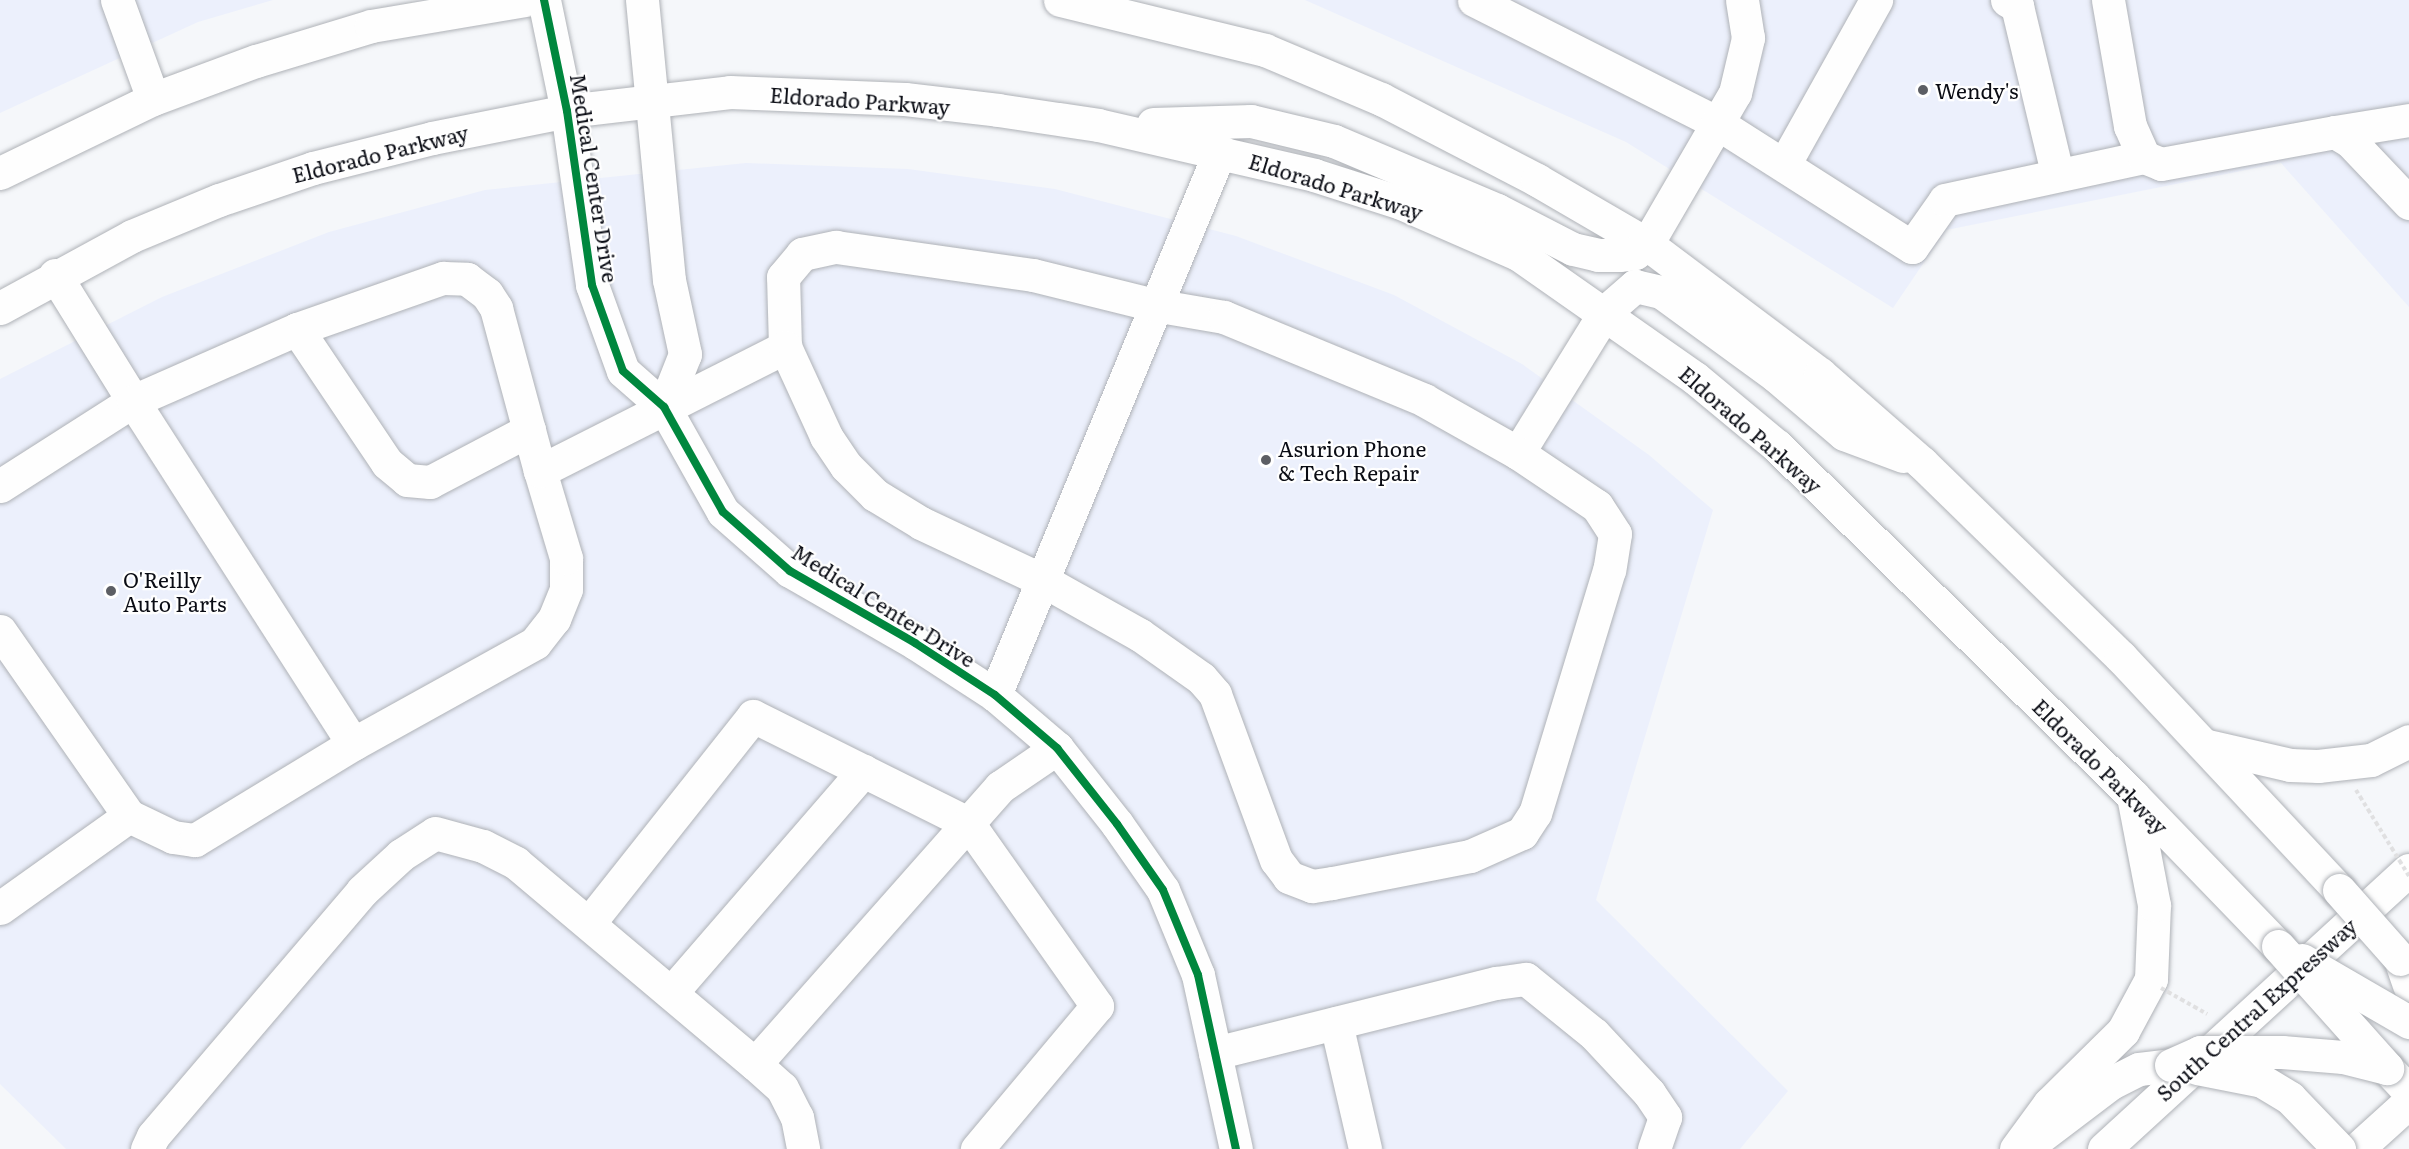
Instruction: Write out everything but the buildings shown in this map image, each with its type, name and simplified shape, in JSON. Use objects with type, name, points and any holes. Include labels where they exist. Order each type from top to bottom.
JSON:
[{"type":"main road","points":[[117,0],[153,99]]},
{"type":"main road","points":[[0,172],[153,99],[256,61],[371,26],[524,0]]},
{"type":"main road","name":"Medical Center Drive","points":[[544,0],[567,111],[592,285],[623,371],[664,407],[723,512],[790,571],[915,643],[995,695],[1057,748],[1163,890],[1198,975],[1236,1149]]},
{"type":"main road","points":[[642,0],[669,280],[685,354],[664,407]]},
{"type":"main road","points":[[1060,0],[1264,50],[1381,99],[1538,180],[1647,244],[1820,374],[1922,463],[2208,746],[2339,890],[2406,971]]},
{"type":"main road","points":[[1474,0],[1718,123],[1785,163],[1912,247],[1945,200],[2057,173],[2144,157],[2161,164],[2409,120]]},
{"type":"main road","points":[[1098,125],[1251,121],[1334,141],[1497,210],[1573,249],[1598,255],[1635,253],[1647,244],[1735,93],[1748,39],[1742,0]]},
{"type":"main road","points":[[1785,163],[1876,0]]},
{"type":"main road","points":[[2007,0],[2017,6],[2057,173]]},
{"type":"main road","points":[[2108,0],[2130,126],[2144,157]]},
{"type":"main road","name":"Eldorado Parkway","points":[[0,308],[55,275],[132,236],[219,200],[313,168],[432,138],[567,111],[730,92],[905,99],[1098,125],[1220,151],[1401,203],[1518,254],[1605,312],[1695,378],[1777,446],[2133,796],[2398,1074],[2409,1092]]},
{"type":"main road","points":[[2335,132],[2350,141],[2409,203]]},
{"type":"main road","points":[[995,695],[1154,305],[1220,151]]},
{"type":"main road","points":[[836,247],[1033,275],[1154,305],[1224,317],[1424,400],[1518,453],[1597,506],[1615,534],[1610,570],[1535,813],[1522,833],[1470,856],[1312,886],[1289,877],[1276,860],[1215,694],[1201,678],[1140,635],[1042,580],[921,523],[875,495],[846,466],[825,436],[785,347],[783,277],[802,254],[836,247]]},
{"type":"main road","points":[[55,275],[353,744]]},
{"type":"main road","points":[[0,486],[133,401],[297,329],[443,278],[467,279],[487,294],[496,308],[566,558],[566,589],[554,619],[535,643],[353,744],[195,840],[173,837],[129,816],[0,631]]},
{"type":"main road","points":[[1518,453],[1605,312],[1635,286],[1661,292],[1776,376],[1844,434],[1922,463]]},
{"type":"main road","points":[[297,329],[387,463],[407,480],[430,482],[529,430]]},
{"type":"main road","points":[[540,471],[785,347]]},
{"type":"main road","points":[[589,923],[753,716],[968,823],[1096,1006],[976,1149]]},
{"type":"main road","points":[[2208,746],[2290,765],[2318,766],[2371,760],[2409,741]]},
{"type":"main road","points":[[755,1064],[1000,787],[1057,748]]},
{"type":"main road","points":[[671,993],[863,771]]},
{"type":"main road","points":[[2016,1149],[2049,1104],[2123,1031],[2151,979],[2154,905],[2133,796]]},
{"type":"main road","points":[[0,908],[129,816]]},
{"type":"main road","points":[[147,1149],[153,1136],[362,891],[401,855],[435,833],[483,846],[516,863],[755,1064],[782,1088],[797,1117],[803,1149]]},
{"type":"main road","name":"South Central Expressway","points":[[2104,1149],[2409,870]]},
{"type":"main road","points":[[2277,946],[2409,1022]]},
{"type":"main road","points":[[1215,1053],[1496,983],[1526,979],[1594,1034],[1649,1093],[1665,1117],[1654,1149]]},
{"type":"main road","points":[[1336,1023],[1365,1149]]},
{"type":"main road","points":[[2171,1065],[2200,1052],[2275,1052],[2343,1057],[2398,1074]]},
{"type":"main road","points":[[2023,1149],[2059,1126],[2111,1083],[2139,1069],[2171,1065],[2234,1073],[2262,1082],[2299,1105],[2338,1149]]},
{"type":"main road","points":[[2357,1149],[2409,1102]]},
{"type":"path","points":[[2356,790],[2409,876]]},
{"type":"shaded area","points":[[0,0],[273,0],[198,22],[0,113]]},
{"type":"shaded area","points":[[1305,0],[2409,0],[2409,307],[2281,163],[1946,230],[1893,308],[1626,142]]},
{"type":"shaded area","points":[[746,163],[908,169],[1055,189],[1236,236],[1394,295],[1522,364],[1649,455],[1713,510],[1596,900],[1788,1091],[1740,1149],[66,1149],[0,1084],[0,379],[162,297],[329,232],[485,190]]},
{"type":"cycle path","points":[[544,0],[567,111],[592,285],[623,371],[664,407],[723,512],[790,571],[915,643],[995,695],[1057,748],[1117,824],[1163,890],[1198,975],[1236,1149]]},
{"type":"place","name":"Wendy's","points":[[1923,90]]},
{"type":"place","name":"Asurion Phone & Tech Repair","points":[[1266,460]]},
{"type":"place","name":"O'Reilly Auto Parts","points":[[111,591]]}]
